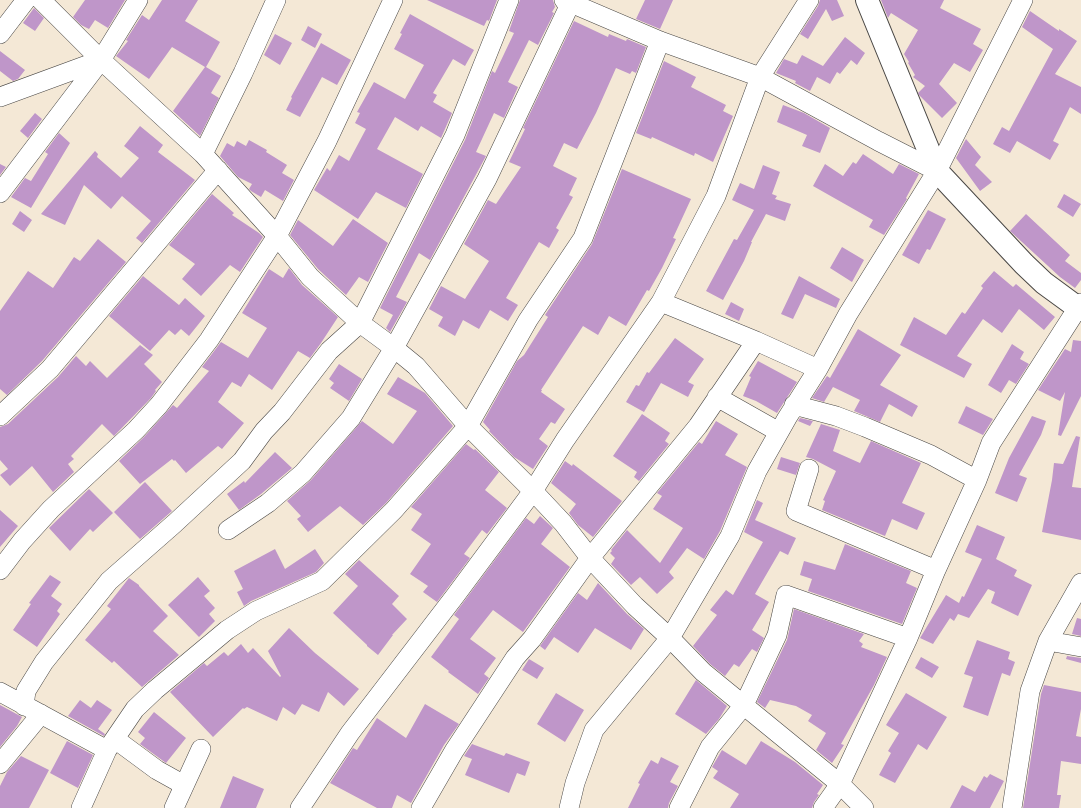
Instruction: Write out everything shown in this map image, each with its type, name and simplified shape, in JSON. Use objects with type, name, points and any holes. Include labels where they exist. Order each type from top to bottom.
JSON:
[{"type":"street","points":[[0,34],[26,0]]},
{"type":"street","points":[[41,0],[102,60],[203,154],[277,236],[310,277],[360,323],[416,366],[468,426],[563,523],[590,558],[635,606],[670,638],[703,672],[840,784],[864,808]]},
{"type":"street","points":[[0,193],[102,60],[138,0]]},
{"type":"street","points":[[203,154],[243,73],[276,0]]},
{"type":"street","points":[[0,570],[22,541],[51,509],[136,430],[159,405],[209,340],[277,236],[327,141],[392,0]]},
{"type":"street","points":[[24,706],[26,691],[44,662],[109,581],[164,533],[242,461],[264,431],[282,412],[329,350],[360,323],[455,135],[509,0]]},
{"type":"street","points":[[300,808],[350,733],[533,491],[660,302],[716,196],[760,77],[809,0]]},
{"type":"street","points":[[868,0],[937,171]]},
{"type":"street","points":[[569,808],[575,783],[594,730],[670,638],[730,536],[757,471],[794,405],[818,369],[848,314],[937,171],[1023,0]]},
{"type":"street","points":[[228,530],[268,503],[303,473],[351,418],[394,348],[487,179],[569,1],[660,41],[760,77],[937,171],[1024,264],[1044,283],[1080,307],[991,443],[977,480],[936,570],[908,638],[840,784],[823,808]]},
{"type":"street","points":[[81,808],[111,745],[135,710],[155,690],[227,630],[256,611],[322,581],[394,510],[468,426],[528,320],[584,238],[660,41]]},
{"type":"street","points":[[0,97],[102,60]]},
{"type":"street","points":[[0,416],[50,369],[218,170]]},
{"type":"street","points":[[660,302],[756,341],[818,369]]},
{"type":"street","points":[[421,808],[454,752],[515,658],[532,639],[590,558],[698,426],[756,341]]},
{"type":"street","points":[[718,397],[779,432]]},
{"type":"street","points":[[794,405],[836,416],[865,427],[931,455],[977,480]]},
{"type":"street","points":[[809,469],[796,511],[936,570]]},
{"type":"street","points":[[1012,808],[1030,691],[1048,641],[1081,583]]},
{"type":"street","points":[[679,808],[710,747],[744,705],[777,634],[786,595],[908,638]]},
{"type":"street","points":[[1048,641],[1081,647]]},
{"type":"street","points":[[0,692],[24,706],[111,745],[184,785]]},
{"type":"street","points":[[0,764],[41,714]]},
{"type":"street","points":[[174,808],[201,749]]},
{"type":"building","points":[[85,0],[125,0],[108,28],[95,20],[89,29],[81,25],[73,17]]},
{"type":"building","points":[[162,0],[198,0],[185,21],[220,42],[206,67],[221,76],[211,93],[219,98],[200,136],[173,111],[205,67],[172,47],[149,79],[116,56],[128,41],[126,40],[142,15],[149,20]]},
{"type":"building","points":[[427,0],[497,0],[489,21],[487,20],[484,26]]},
{"type":"building","points":[[520,0],[553,0],[555,7],[552,12],[554,13],[538,45],[529,40],[508,82],[518,87],[504,118],[494,113],[476,152],[486,156],[430,260],[419,253],[396,297],[407,302],[390,332],[386,328],[393,315],[380,308],[465,140],[492,71],[495,73],[514,33],[509,31]]},
{"type":"building","points":[[645,0],[673,0],[660,29],[636,19]]},
{"type":"building","points":[[820,0],[837,0],[844,16],[832,21],[826,9],[808,39],[800,34],[818,6]]},
{"type":"building","points":[[881,0],[944,0],[940,8],[981,29],[973,44],[983,50],[970,72],[954,63],[939,84],[957,103],[942,118],[919,95],[918,93],[925,86],[913,77],[915,75],[904,54],[918,30],[891,13],[888,18]]},
{"type":"building","points":[[34,8],[44,18],[35,31],[23,23]]},
{"type":"building","points":[[1030,11],[1059,31],[1059,29],[1077,41],[1055,74],[1081,87],[1081,114],[1070,107],[1053,141],[1059,144],[1050,160],[1017,141],[1010,153],[993,144],[1002,127],[1009,131],[1053,49],[1022,27]]},
{"type":"building","points":[[410,14],[474,50],[465,66],[453,59],[433,93],[437,95],[433,102],[452,113],[441,138],[421,126],[418,131],[395,117],[377,149],[423,174],[406,208],[376,192],[358,219],[314,190],[327,168],[330,171],[339,155],[349,161],[366,129],[355,123],[360,113],[357,112],[374,82],[405,99],[424,65],[394,49]]},
{"type":"building","points":[[574,21],[608,37],[609,34],[626,41],[627,39],[646,47],[636,73],[632,71],[630,74],[616,68],[596,113],[577,149],[564,143],[553,166],[577,178],[569,195],[573,197],[556,228],[559,230],[549,248],[539,242],[506,298],[518,305],[508,321],[490,310],[479,329],[463,320],[455,336],[438,326],[443,317],[429,309],[441,286],[465,299],[489,261],[464,244],[488,200],[496,204],[521,167],[509,162],[525,129],[523,128]]},
{"type":"building","points":[[308,26],[322,34],[315,48],[301,40]]},
{"type":"building","points":[[275,34],[292,43],[280,65],[264,55]]},
{"type":"building","points":[[845,37],[865,53],[857,65],[851,60],[840,74],[837,72],[830,84],[817,77],[810,91],[795,83],[796,81],[776,73],[784,59],[797,64],[802,55],[823,66]]},
{"type":"building","points":[[321,43],[351,60],[337,85],[322,77],[300,117],[286,110],[292,98],[291,97]]},
{"type":"building","points":[[0,51],[25,70],[18,79],[13,81],[0,71]]},
{"type":"building","points":[[664,61],[696,77],[691,87],[726,105],[723,111],[733,116],[713,162],[695,153],[694,156],[652,137],[651,139],[636,133]]},
{"type":"building","points":[[783,105],[804,113],[830,128],[820,153],[802,146],[807,135],[777,122]]},
{"type":"building","points":[[35,113],[42,119],[28,138],[20,131]]},
{"type":"building","points":[[140,126],[163,145],[158,152],[195,180],[142,243],[136,238],[151,221],[122,196],[111,209],[84,185],[65,225],[41,214],[95,151],[98,154],[97,157],[121,178],[139,158],[124,146]]},
{"type":"building","points":[[59,133],[70,143],[31,208],[11,197],[25,178],[31,181],[48,154],[45,152]]},
{"type":"building","points":[[966,139],[981,157],[975,165],[992,182],[980,191],[956,158]]},
{"type":"building","points":[[249,140],[267,150],[266,152],[287,165],[282,173],[294,180],[283,201],[265,190],[261,197],[251,191],[249,189],[252,184],[238,177],[220,156],[227,143],[234,147],[237,141],[246,146]]},
{"type":"building","points":[[863,154],[893,174],[899,164],[919,174],[906,198],[907,199],[884,235],[869,227],[873,220],[813,186],[825,164],[843,176],[853,162],[856,164]]},
{"type":"building","points":[[0,164],[6,167],[0,175]]},
{"type":"building","points":[[763,165],[780,172],[772,194],[777,196],[775,199],[791,204],[785,221],[766,214],[751,242],[744,261],[723,300],[706,291],[734,239],[737,240],[754,210],[732,200],[740,183],[754,189]]},
{"type":"building","points":[[622,169],[691,199],[673,238],[676,239],[662,268],[626,326],[609,316],[598,335],[583,326],[541,390],[541,392],[565,409],[555,424],[551,422],[539,439],[548,446],[533,469],[514,457],[489,431],[490,430],[483,422],[517,361],[524,355],[548,317],[545,315],[592,244]]},
{"type":"building","points":[[212,194],[234,213],[232,215],[263,237],[240,272],[230,265],[201,296],[182,279],[195,264],[169,245]]},
{"type":"building","points":[[1064,194],[1081,204],[1073,217],[1057,207]]},
{"type":"building","points":[[928,210],[946,219],[930,250],[927,249],[919,264],[902,255]]},
{"type":"building","points":[[20,211],[32,220],[24,232],[12,224]]},
{"type":"building","points":[[1026,214],[1070,255],[1065,261],[1081,273],[1081,280],[1075,288],[1060,277],[1010,231]]},
{"type":"building","points":[[353,219],[388,243],[368,282],[359,277],[346,295],[318,269],[290,235],[298,220],[333,246]]},
{"type":"building","points":[[98,239],[126,262],[42,361],[7,395],[0,389],[0,311],[28,271],[53,288],[74,257],[80,261]]},
{"type":"building","points":[[842,247],[864,260],[852,282],[830,268]]},
{"type":"building","points":[[289,268],[302,285],[338,317],[321,343],[310,358],[298,351],[272,390],[249,374],[241,387],[232,382],[218,402],[244,423],[222,449],[218,446],[186,473],[175,460],[174,461],[172,459],[140,484],[119,461],[144,437],[173,405],[177,408],[209,371],[202,367],[221,342],[248,358],[267,328],[242,313],[269,269],[283,278]]},
{"type":"building","points":[[994,271],[1013,287],[1016,284],[1055,317],[1044,330],[1019,309],[1002,333],[983,319],[957,356],[972,364],[964,378],[900,345],[914,317],[946,335],[962,312],[965,314],[983,288],[981,286]]},
{"type":"building","points":[[143,276],[179,305],[185,298],[205,316],[189,336],[181,329],[175,335],[169,330],[150,351],[109,316]]},
{"type":"building","points":[[799,276],[840,299],[836,308],[805,294],[793,319],[781,314]]},
{"type":"building","points":[[731,302],[744,309],[739,321],[725,314]]},
{"type":"building","points":[[858,329],[901,355],[880,385],[918,406],[912,417],[889,404],[880,422],[854,411],[860,400],[833,387],[824,402],[812,398],[827,376],[830,378]]},
{"type":"building","points":[[675,338],[704,359],[688,382],[694,385],[688,397],[661,383],[644,412],[626,402],[636,385],[639,386],[647,372],[649,373]]},
{"type":"building","points":[[1073,340],[1081,341],[1081,396],[1061,436],[1058,435],[1065,392],[1060,401],[1038,390],[1065,349],[1071,352]]},
{"type":"building","points":[[1012,344],[1024,352],[1020,359],[1029,364],[1016,384],[1009,380],[1001,393],[988,385]]},
{"type":"building","points":[[140,345],[153,355],[144,364],[162,382],[155,390],[156,391],[151,398],[114,436],[102,424],[71,456],[74,459],[68,464],[74,472],[53,492],[32,466],[10,486],[0,475],[8,469],[0,460],[0,427],[8,424],[58,377],[76,356],[86,366],[90,361],[107,378]]},
{"type":"building","points":[[758,361],[797,382],[777,413],[756,401],[743,396],[751,377],[749,376]]},
{"type":"building","points":[[339,364],[362,379],[349,401],[330,388],[334,383],[329,379]]},
{"type":"building","points":[[398,377],[425,393],[453,426],[386,503],[363,525],[340,506],[308,532],[297,519],[301,516],[287,501],[311,480],[362,421],[393,444],[417,411],[387,394]]},
{"type":"building","points":[[966,406],[993,419],[983,435],[958,423]]},
{"type":"building","points":[[642,414],[670,433],[665,441],[669,444],[639,481],[634,477],[637,472],[613,456]]},
{"type":"building","points":[[1032,416],[1046,421],[1041,435],[1019,475],[1027,478],[1017,502],[995,493],[1009,458]]},
{"type":"building","points":[[800,418],[813,421],[810,426],[798,421]]},
{"type":"building","points":[[716,421],[738,434],[725,455],[747,467],[720,531],[704,559],[687,548],[669,572],[674,578],[657,594],[640,577],[631,585],[611,564],[615,558],[610,553],[612,551],[611,550],[627,530],[660,563],[683,528],[653,509],[662,496],[657,493],[699,442],[702,444]]},
{"type":"building","points":[[821,424],[840,430],[833,451],[860,463],[871,441],[921,463],[902,503],[925,513],[917,530],[892,519],[885,536],[822,510],[825,501],[823,500],[836,471],[806,457]]},
{"type":"building","points":[[1076,436],[1080,437],[1072,487],[1081,488],[1081,540],[1042,532],[1054,463],[1063,464]]},
{"type":"building","points":[[466,444],[474,450],[475,449],[499,472],[485,490],[507,508],[487,534],[482,530],[464,554],[470,558],[437,602],[423,592],[428,586],[410,574],[431,544],[411,530],[422,514],[411,507]]},
{"type":"building","points":[[275,452],[292,468],[239,510],[227,494],[244,481],[245,483]]},
{"type":"building","points":[[781,457],[800,463],[796,475],[777,469]]},
{"type":"building","points":[[565,461],[572,466],[573,464],[622,501],[593,537],[578,525],[569,513],[576,504],[551,483]]},
{"type":"building","points":[[145,482],[172,511],[140,539],[114,512]]},
{"type":"building","points":[[89,489],[113,513],[93,532],[90,529],[70,551],[49,528]]},
{"type":"building","points":[[757,500],[763,503],[755,520],[796,538],[788,555],[780,551],[755,594],[769,602],[752,630],[764,638],[757,652],[752,649],[739,667],[734,664],[725,676],[710,664],[693,646],[717,615],[710,610],[726,590],[733,595],[763,542],[744,532]]},
{"type":"building","points":[[0,510],[18,526],[0,547]]},
{"type":"building","points":[[540,516],[553,528],[541,544],[570,567],[523,632],[493,610],[470,639],[496,658],[484,674],[489,678],[478,694],[448,672],[449,671],[431,657],[459,619],[454,615],[526,518],[534,524]]},
{"type":"building","points":[[977,525],[1005,537],[996,559],[1017,570],[1014,576],[1032,585],[1018,616],[991,603],[995,592],[988,589],[969,618],[958,614],[954,621],[950,618],[933,644],[920,638],[946,595],[959,603],[962,596],[964,597],[982,559],[965,552]]},
{"type":"building","points":[[845,544],[911,571],[906,583],[917,588],[902,624],[808,591],[812,579],[800,575],[804,561],[835,570]]},
{"type":"building","points":[[275,549],[285,569],[315,549],[324,563],[316,572],[251,601],[244,606],[237,592],[243,589],[234,571]]},
{"type":"building","points":[[359,560],[399,596],[392,604],[407,619],[392,635],[378,655],[333,613],[358,586],[345,574]]},
{"type":"building","points":[[50,575],[61,582],[51,596],[62,604],[57,611],[60,614],[37,647],[13,630],[31,604],[29,603]]},
{"type":"building","points":[[198,577],[210,591],[204,596],[215,608],[209,614],[215,621],[199,637],[168,605]]},
{"type":"building","points":[[129,578],[139,585],[168,616],[153,631],[179,655],[142,687],[114,661],[112,663],[85,640],[111,609],[107,606]]},
{"type":"building","points":[[598,583],[627,614],[644,629],[631,650],[595,628],[578,653],[554,637],[545,650],[540,646],[578,593],[587,600]]},
{"type":"building","points":[[794,609],[864,634],[859,641],[863,644],[861,647],[887,657],[874,685],[841,744],[844,745],[832,763],[816,750],[826,733],[808,721],[812,715],[796,706],[770,700],[765,708],[757,702],[787,640]]},
{"type":"building","points":[[1077,618],[1081,619],[1081,636],[1072,634]]},
{"type":"building","points":[[289,628],[315,653],[359,689],[344,706],[328,692],[319,712],[302,704],[295,715],[283,707],[277,721],[247,707],[244,709],[243,708],[213,737],[170,692],[204,663],[207,666],[224,652],[228,656],[241,644],[248,653],[253,648],[280,677],[281,676],[268,651]]},
{"type":"building","points":[[977,640],[1010,652],[1008,659],[1015,662],[1010,676],[1002,673],[988,716],[963,707],[973,677],[964,674]]},
{"type":"building","points":[[1067,656],[1081,658],[1081,663],[1066,659]]},
{"type":"building","points":[[921,657],[939,667],[932,678],[915,668]]},
{"type":"building","points":[[529,659],[544,668],[537,679],[522,670]]},
{"type":"building","points":[[696,680],[727,706],[719,719],[706,734],[675,714]]},
{"type":"building","points":[[1044,685],[1081,692],[1081,709],[1076,736],[1081,737],[1081,764],[1061,761],[1057,795],[1061,795],[1059,808],[1023,808],[1041,694]]},
{"type":"building","points":[[556,693],[584,710],[565,742],[537,724]]},
{"type":"building","points":[[906,693],[947,717],[927,750],[918,744],[895,783],[879,775],[891,753],[888,751],[899,733],[886,725]]},
{"type":"building","points":[[80,700],[91,708],[97,700],[112,710],[98,729],[105,734],[104,736],[68,716]]},
{"type":"building","points":[[425,704],[459,724],[444,745],[411,803],[397,795],[392,808],[377,808],[330,783],[353,748],[357,750],[377,718],[406,738]]},
{"type":"building","points":[[0,705],[22,717],[17,726],[0,747]]},
{"type":"building","points":[[154,712],[186,738],[166,763],[140,744],[145,738],[138,732]]},
{"type":"building","points":[[67,741],[93,755],[78,788],[50,773]]},
{"type":"building","points":[[761,741],[795,762],[823,785],[817,794],[819,795],[812,808],[730,808],[739,794],[713,778],[718,771],[712,767],[722,750],[746,765]]},
{"type":"building","points":[[472,744],[504,756],[506,753],[530,762],[525,776],[517,773],[509,793],[465,775],[472,759],[464,756]]},
{"type":"building","points":[[21,756],[49,770],[29,808],[0,808],[0,786],[7,772]]},
{"type":"building","points":[[661,757],[679,766],[670,782],[678,786],[668,808],[628,808],[640,784],[638,783],[651,760],[658,764]]},
{"type":"building","points":[[990,774],[1004,781],[990,808],[950,808],[962,785],[975,792],[984,776],[987,778]]},
{"type":"building","points":[[233,776],[264,789],[256,808],[220,808]]}]
